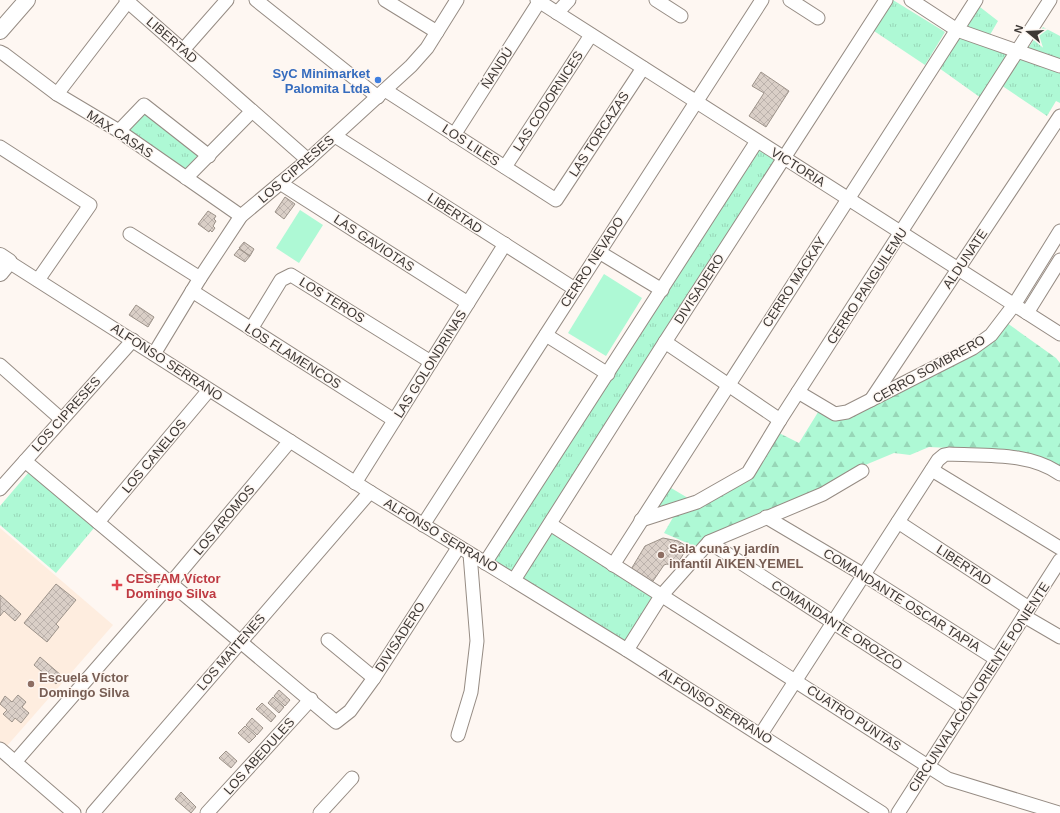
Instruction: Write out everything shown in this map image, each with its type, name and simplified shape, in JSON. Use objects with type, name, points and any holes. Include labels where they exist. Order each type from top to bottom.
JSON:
[{"type":"main road","points":[[0,30],[27,0]]},
{"type":"street","points":[[183,50],[228,0]]},
{"type":"street","name":"LOS LILES","points":[[256,0],[382,93],[454,135],[556,200]]},
{"type":"street","points":[[385,0],[437,32]]},
{"type":"street","name":"LOS CIPRESES","points":[[154,354],[200,278],[241,216],[308,160],[420,57],[457,0]]},
{"type":"street","points":[[557,13],[569,0]]},
{"type":"street","points":[[656,0],[681,16]]},
{"type":"street","name":"CERRO NEVADO","points":[[423,525],[762,0]]},
{"type":"street","points":[[790,0],[818,18]]},
{"type":"street","name":"DIVISADERO","points":[[514,580],[665,342],[886,0]]},
{"type":"street","points":[[911,0],[956,30],[1060,66]]},
{"type":"street","name":"CERRO MACKAY","points":[[613,565],[976,0]]},
{"type":"street","name":"CERRO PANGUILEMU","points":[[641,520],[697,502],[748,473],[780,420],[902,233],[1050,0]]},
{"type":"street","points":[[57,94],[128,1]]},
{"type":"street","name":"LIBERTAD","points":[[128,1],[308,160]]},
{"type":"street","name":"VICTORIA","points":[[538,1],[1060,334]]},
{"type":"street","name":"ÑANDÚ","points":[[454,135],[538,1]]},
{"type":"street","name":"LAS CODORNICES","points":[[505,167],[591,35]]},
{"type":"street","name":"MAX CASAS","points":[[0,52],[57,94],[119,131],[241,216]]},
{"type":"street","name":"LAS TORCAZAS","points":[[556,200],[643,68]]},
{"type":"street","points":[[119,131],[144,105],[208,156]]},
{"type":"street","points":[[186,178],[252,111]]},
{"type":"street","name":"ALDUNATE","points":[[870,401],[1060,116]]},
{"type":"street","name":"LIBERTAD","points":[[335,136],[575,289]]},
{"type":"street","points":[[485,563],[757,142]]},
{"type":"street","points":[[0,147],[90,205],[38,280]]},
{"type":"street","name":"LAS GAVIOTAS","points":[[280,183],[468,304]]},
{"type":"street","name":"CERRO SOMBRERO","points":[[798,392],[836,414],[847,412],[973,348],[991,335],[1014,305],[1060,231]]},
{"type":"street","points":[[130,234],[200,278]]},
{"type":"street","name":"LAS GOLONDRINAS","points":[[355,483],[505,244]]},
{"type":"street","points":[[599,252],[662,290]]},
{"type":"street","points":[[1027,313],[1060,260]]},
{"type":"street","name":"ALFONSO SERRANO","points":[[3,264],[38,280],[355,483],[458,548],[514,580],[627,650],[761,734],[882,813]]},
{"type":"street","name":"LOS TEROS","points":[[251,329],[281,280],[292,275],[431,362]]},
{"type":"street","name":"LOS FLAMENCOS","points":[[192,291],[394,420]]},
{"type":"street","points":[[546,335],[608,374]]},
{"type":"street","name":"LOS CIPRESES","points":[[0,489],[133,340]]},
{"type":"street","points":[[665,342],[780,420]]},
{"type":"street","points":[[0,365],[61,419]]},
{"type":"street","name":"LOS CANELOS","points":[[98,522],[209,390]]},
{"type":"street","name":"LOS AROMOS","points":[[15,762],[171,583],[290,441]]},
{"type":"street","points":[[761,734],[938,460],[944,455],[1009,458],[1034,461],[1060,474]]},
{"type":"street","points":[[25,461],[311,699]]},
{"type":"street","points":[[932,470],[1060,548]]},
{"type":"street","points":[[627,650],[661,596],[709,542],[823,494],[862,471]]},
{"type":"street","name":"LOS MAITENES","points":[[93,813],[240,640],[370,492]]},
{"type":"street","name":"COMANDANTE OSCAR TAPIA","points":[[766,517],[864,575],[996,659]]},
{"type":"street","name":"LIBERTAD","points":[[898,522],[1027,612],[1060,637]]},
{"type":"street","name":"CUATRO PUNTAS","points":[[550,524],[661,596],[796,680],[948,779],[1059,813]]},
{"type":"street","name":"COMANDANTE OROZCO","points":[[709,542],[965,708]]},
{"type":"street","name":"DIVISADERO","points":[[311,699],[336,722],[350,710],[374,678],[458,548]]},
{"type":"street","points":[[458,735],[471,692],[477,641],[470,554]]},
{"type":"street","name":"CIRCUNVALACIÓN ORIENTE PONIENTE","points":[[898,813],[1027,612],[1056,574],[1060,560]]},
{"type":"street","points":[[328,640],[374,678]]},
{"type":"street","name":"LOS ABEDULES","points":[[207,813],[311,699]]},
{"type":"street","points":[[0,749],[74,813]]},
{"type":"street","points":[[320,813],[352,778]]},
{"type":"shaded area","name":"Escuela Víctor Domingo Silva","points":[[0,528],[113,625],[6,747],[0,742]]},
{"type":"green space","points":[[893,0],[945,32],[925,65],[874,31]]},
{"type":"green space","points":[[980,7],[998,21],[987,40],[1026,51],[1043,27],[1060,36],[1060,103],[1056,101],[1047,116],[992,79],[981,98],[939,68]]},
{"type":"green space","points":[[146,113],[201,157],[185,172],[127,132]]},
{"type":"green space","points":[[757,147],[779,160],[512,574],[492,562]]},
{"type":"green space","points":[[300,210],[323,225],[299,263],[276,248]]},
{"type":"green space","points":[[604,274],[642,298],[606,356],[568,333]]},
{"type":"green space","points":[[1007,323],[1056,358],[1060,363],[1060,478],[1010,451],[929,447],[910,455],[894,453],[858,468],[813,496],[694,546],[664,533],[675,514],[748,477],[777,432],[799,443],[820,409],[835,417]]},
{"type":"green space","points":[[29,472],[94,528],[56,573],[0,525],[0,506]]},
{"type":"green space","points":[[666,485],[693,501],[648,515]]},
{"type":"green space","points":[[552,530],[655,597],[626,643],[520,580]]},
{"type":"building","points":[[761,72],[789,91],[766,127],[749,116],[764,93],[752,86]]},
{"type":"building","points":[[285,197],[295,204],[284,219],[275,212]]},
{"type":"building","points":[[208,211],[216,216],[214,219],[216,221],[213,226],[215,228],[212,232],[210,230],[209,232],[198,224]]},
{"type":"building","points":[[244,242],[254,249],[250,256],[239,248]]},
{"type":"building","points":[[239,249],[250,256],[245,262],[234,255]]},
{"type":"building","points":[[136,305],[154,317],[148,327],[129,315]]},
{"type":"building","name":"Sala cuna y jardín infantil AIKEN YEMEL","points":[[663,538],[678,541],[688,547],[675,567],[667,564],[664,565],[651,584],[630,571],[645,546]]},
{"type":"building","points":[[56,584],[76,600],[56,624],[59,627],[47,642],[24,623]]},
{"type":"building","points":[[0,595],[21,614],[15,621],[4,611],[0,616]]},
{"type":"building","points":[[40,657],[62,676],[56,684],[34,665]]},
{"type":"building","points":[[279,690],[290,700],[285,706],[274,696]]},
{"type":"building","points":[[18,695],[26,702],[22,707],[29,713],[21,723],[15,718],[12,722],[3,714],[7,710],[0,704],[5,696],[12,702]]},
{"type":"building","points":[[273,697],[284,707],[279,713],[268,703]]},
{"type":"building","points":[[262,703],[276,716],[271,722],[256,709]]},
{"type":"building","points":[[252,718],[263,728],[257,735],[246,725]]},
{"type":"building","points":[[245,726],[256,736],[249,743],[238,733]]},
{"type":"building","points":[[226,751],[237,761],[231,768],[219,758]]},
{"type":"building","points":[[181,792],[196,807],[191,813],[175,799]]},
{"type":"place","name":"SyC Minimarket Palomita Ltda","points":[[378,80]]},
{"type":"place","name":"Sala cuna y jardín infantil AIKEN YEMEL","points":[[661,555]]},
{"type":"place","name":"CESFAM Víctor Domingo Silva","points":[[117,585]]},
{"type":"place","name":"Escuela Víctor Domingo Silva","points":[[31,684]]}]
